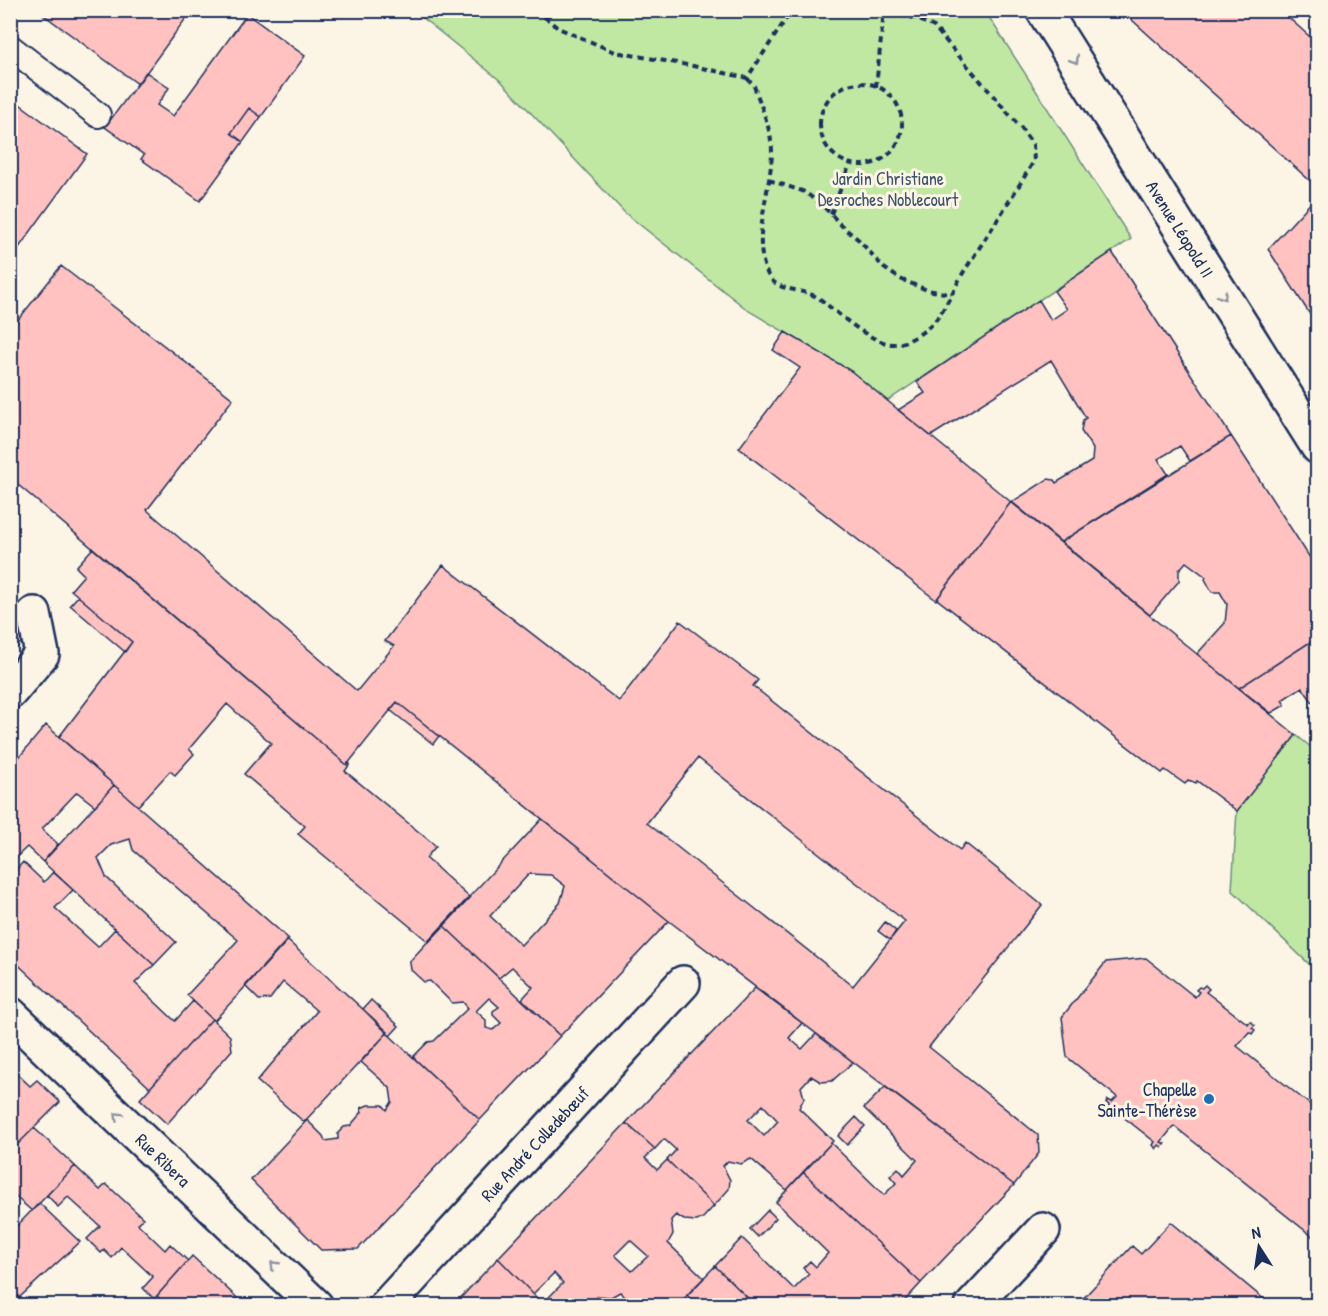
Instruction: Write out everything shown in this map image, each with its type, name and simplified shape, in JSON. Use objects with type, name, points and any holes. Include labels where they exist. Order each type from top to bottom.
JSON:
[{"type":"street","name":"Avenue Léopold II","points":[[1043,10],[1317,447]]},
{"type":"street","points":[[10,692],[42,654],[34,614]]},
{"type":"street","name":"Rue André Colledebœuf","points":[[386,1305],[683,983]]},
{"type":"street","name":"Rue Ribera","points":[[10,1014],[316,1305]]},
{"type":"street","points":[[972,1305],[1043,1230]]},
{"type":"lane","points":[[10,47],[98,115]]},
{"type":"path","points":[[536,10],[558,28],[615,52],[747,78],[754,86],[772,150],[762,232],[764,265],[769,278],[774,284],[816,296],[867,334],[896,344],[909,339],[939,316],[1035,161],[1033,145],[1006,109],[934,27],[915,18],[895,15],[886,10],[876,87]]},
{"type":"path","points":[[747,78],[792,10]]},
{"type":"path","points":[[869,83],[891,94],[898,104],[903,124],[899,143],[887,157],[861,166],[850,164],[830,153],[820,132],[821,110],[834,93],[850,84],[869,83]]},
{"type":"path","points":[[831,214],[850,164]]},
{"type":"path","points":[[769,180],[804,192],[859,240],[884,268],[900,279],[927,290],[951,294]]},
{"type":"green space","name":"Jardin Christiane Desroches Noblecourt","points":[[414,11],[985,11],[1131,239],[887,401],[851,371],[749,311],[625,213],[502,82]]},
{"type":"green space","points":[[1296,735],[1317,752],[1317,978],[1312,967],[1232,890],[1237,811]]},
{"type":"building","points":[[37,10],[192,10],[138,84]]},
{"type":"building","points":[[1121,10],[1280,10],[1318,44],[1318,188]]},
{"type":"building","points":[[247,14],[305,56],[261,117],[249,108],[231,133],[243,142],[200,201],[141,159],[144,155],[105,127],[146,72],[169,88],[157,105],[173,116]]},
{"type":"building","points":[[17,102],[87,154],[10,260],[10,111]]},
{"type":"building","points":[[249,108],[261,117],[243,142],[231,133]]},
{"type":"building","points":[[1318,195],[1318,327],[1268,249]]},
{"type":"building","points":[[1112,252],[1231,436],[1190,461],[1180,446],[1158,459],[1168,474],[1061,542],[1012,502],[1048,479],[1056,483],[1092,461],[1093,449],[1081,431],[1083,420],[1086,418],[1051,360],[931,436],[898,410],[925,393],[917,382],[1039,300],[1051,320],[1067,309],[1054,291]]},
{"type":"building","points":[[61,266],[233,399],[147,510],[357,691],[394,646],[385,641],[443,565],[619,701],[680,621],[758,680],[753,686],[960,850],[965,843],[1042,905],[929,1047],[1038,1135],[1039,1153],[1014,1185],[669,921],[397,702],[347,765],[10,478],[10,330]],"holes":[[[698,758],[905,921],[853,986],[647,823]]]},
{"type":"building","points":[[785,332],[851,371],[1011,502],[936,600],[739,448],[800,368],[773,350]]},
{"type":"building","points":[[1231,436],[1318,570],[1318,637],[1239,688],[1197,654],[1225,623],[1227,604],[1220,592],[1212,592],[1206,577],[1186,562],[1179,570],[1179,581],[1150,615],[1061,542]]},
{"type":"building","points":[[1011,502],[1296,735],[1237,811],[1197,781],[1196,783],[1188,780],[1185,784],[1165,770],[1162,773],[937,599]]},
{"type":"building","points":[[93,548],[347,765],[350,764],[345,771],[436,846],[426,858],[470,898],[429,942],[298,834],[305,826],[244,774],[271,743],[227,704],[189,749],[194,754],[175,775],[170,771],[138,806],[59,737],[132,642],[71,590],[84,575],[76,567]]},
{"type":"building","points":[[78,596],[132,642],[125,652],[70,605]]},
{"type":"building","points":[[10,626],[25,638],[10,655]]},
{"type":"building","points":[[1318,637],[1318,710],[1302,687],[1282,700],[1285,705],[1271,713],[1239,688]]},
{"type":"building","points":[[397,702],[439,736],[433,744],[390,710]]},
{"type":"building","points":[[46,725],[114,785],[95,806],[77,792],[42,829],[58,844],[43,862],[27,847],[10,863],[10,768]]},
{"type":"building","points":[[114,785],[289,939],[214,1021],[187,995],[238,940],[133,850],[130,839],[111,845],[98,858],[106,877],[176,942],[154,965],[43,862]]},
{"type":"building","points":[[542,819],[669,921],[560,1036],[522,999],[533,987],[512,967],[499,978],[443,925]],"holes":[[[529,874],[551,875],[565,886],[560,903],[521,945],[490,916]]]},
{"type":"building","points":[[23,862],[44,882],[53,872],[73,890],[55,908],[98,947],[115,929],[154,965],[135,983],[175,1021],[193,1001],[212,1019],[150,1088],[10,957],[10,866],[15,871]]},
{"type":"building","points":[[885,922],[896,931],[890,940],[878,931]]},
{"type":"building","points":[[443,925],[560,1036],[480,1120],[413,1057],[428,1042],[434,1041],[468,1008],[463,1002],[452,1003],[430,981],[424,982],[411,970],[409,962]],"holes":[[[489,998],[499,1007],[493,1011],[493,1015],[501,1023],[493,1030],[486,1028],[486,1020],[476,1011]]]},
{"type":"building","points":[[287,940],[388,1032],[304,1122],[257,1081],[317,1011],[283,982],[270,999],[259,1000],[245,986]]},
{"type":"building","name":"Chapelle Sainte-Thérèse","points":[[1146,958],[1195,997],[1199,992],[1196,990],[1205,985],[1209,989],[1206,992],[1248,1024],[1250,1021],[1255,1025],[1252,1028],[1255,1030],[1252,1034],[1249,1032],[1237,1046],[1318,1111],[1317,1240],[1174,1126],[1161,1142],[1165,1144],[1162,1147],[1159,1145],[1156,1149],[1153,1145],[1155,1142],[1113,1109],[1111,1112],[1107,1109],[1108,1100],[1112,1102],[1117,1097],[1067,1057],[1062,1017],[1106,962]]},
{"type":"building","points":[[755,988],[802,1023],[789,1038],[802,1049],[816,1034],[853,1062],[832,1081],[821,1082],[811,1076],[801,1087],[804,1098],[799,1108],[833,1141],[787,1190],[751,1159],[741,1164],[728,1161],[723,1166],[730,1180],[729,1189],[714,1206],[667,1160],[676,1150],[664,1139],[655,1149],[626,1123]],"holes":[[[763,1105],[778,1121],[764,1136],[748,1120]]]},
{"type":"building","points":[[371,1000],[399,1026],[390,1036],[363,1009]]},
{"type":"building","points":[[212,1019],[230,1036],[232,1050],[167,1124],[140,1099]]},
{"type":"building","points":[[387,1033],[480,1120],[358,1249],[321,1250],[251,1180],[307,1120],[325,1141],[338,1139],[338,1133],[344,1127],[350,1126],[362,1112],[361,1108],[368,1105],[383,1105],[387,1110],[392,1102],[390,1088],[361,1062]]},
{"type":"building","points":[[10,1067],[30,1086],[37,1080],[60,1102],[10,1152]]},
{"type":"building","points":[[885,1087],[1014,1185],[921,1283],[803,1172],[831,1143],[884,1195],[896,1183],[890,1176],[898,1168],[904,1175],[917,1160],[864,1108]]},
{"type":"building","points":[[856,1117],[865,1126],[847,1145],[838,1136]]},
{"type":"building","points":[[626,1123],[655,1149],[645,1158],[657,1170],[667,1160],[714,1206],[697,1221],[684,1220],[676,1215],[671,1220],[673,1234],[668,1243],[704,1278],[677,1306],[634,1306],[620,1292],[611,1297],[598,1296],[593,1302],[595,1306],[545,1306],[543,1303],[563,1283],[554,1273],[533,1294],[498,1258]],"holes":[[[630,1240],[648,1256],[632,1271],[615,1255]]]},
{"type":"building","points":[[34,1128],[75,1166],[32,1211],[10,1192],[10,1152]]},
{"type":"building","points":[[75,1166],[100,1190],[106,1184],[143,1218],[138,1224],[165,1250],[170,1244],[188,1261],[154,1299],[143,1288],[153,1277],[121,1247],[112,1258],[104,1250],[101,1253],[87,1239],[100,1226],[68,1197],[58,1207],[47,1195]]},
{"type":"building","points":[[803,1172],[921,1283],[900,1306],[756,1306],[715,1266],[742,1238],[794,1289],[809,1274],[803,1268],[810,1261],[816,1267],[828,1253],[776,1202]]},
{"type":"building","points":[[39,1203],[80,1242],[10,1306],[10,1233]]},
{"type":"building","points":[[768,1210],[776,1218],[758,1237],[750,1229]]},
{"type":"building","points":[[1171,1222],[1272,1306],[1076,1306],[1132,1246],[1141,1254]]},
{"type":"building","points":[[192,1256],[246,1306],[167,1306],[157,1296]]},
{"type":"building","points":[[498,1258],[533,1294],[545,1306],[453,1306]]},
{"type":"building","points":[[715,1266],[756,1306],[697,1306],[687,1295]]},
{"type":"place","name":"Chapelle Sainte-Thérèse","points":[[1209,1099]]}]
